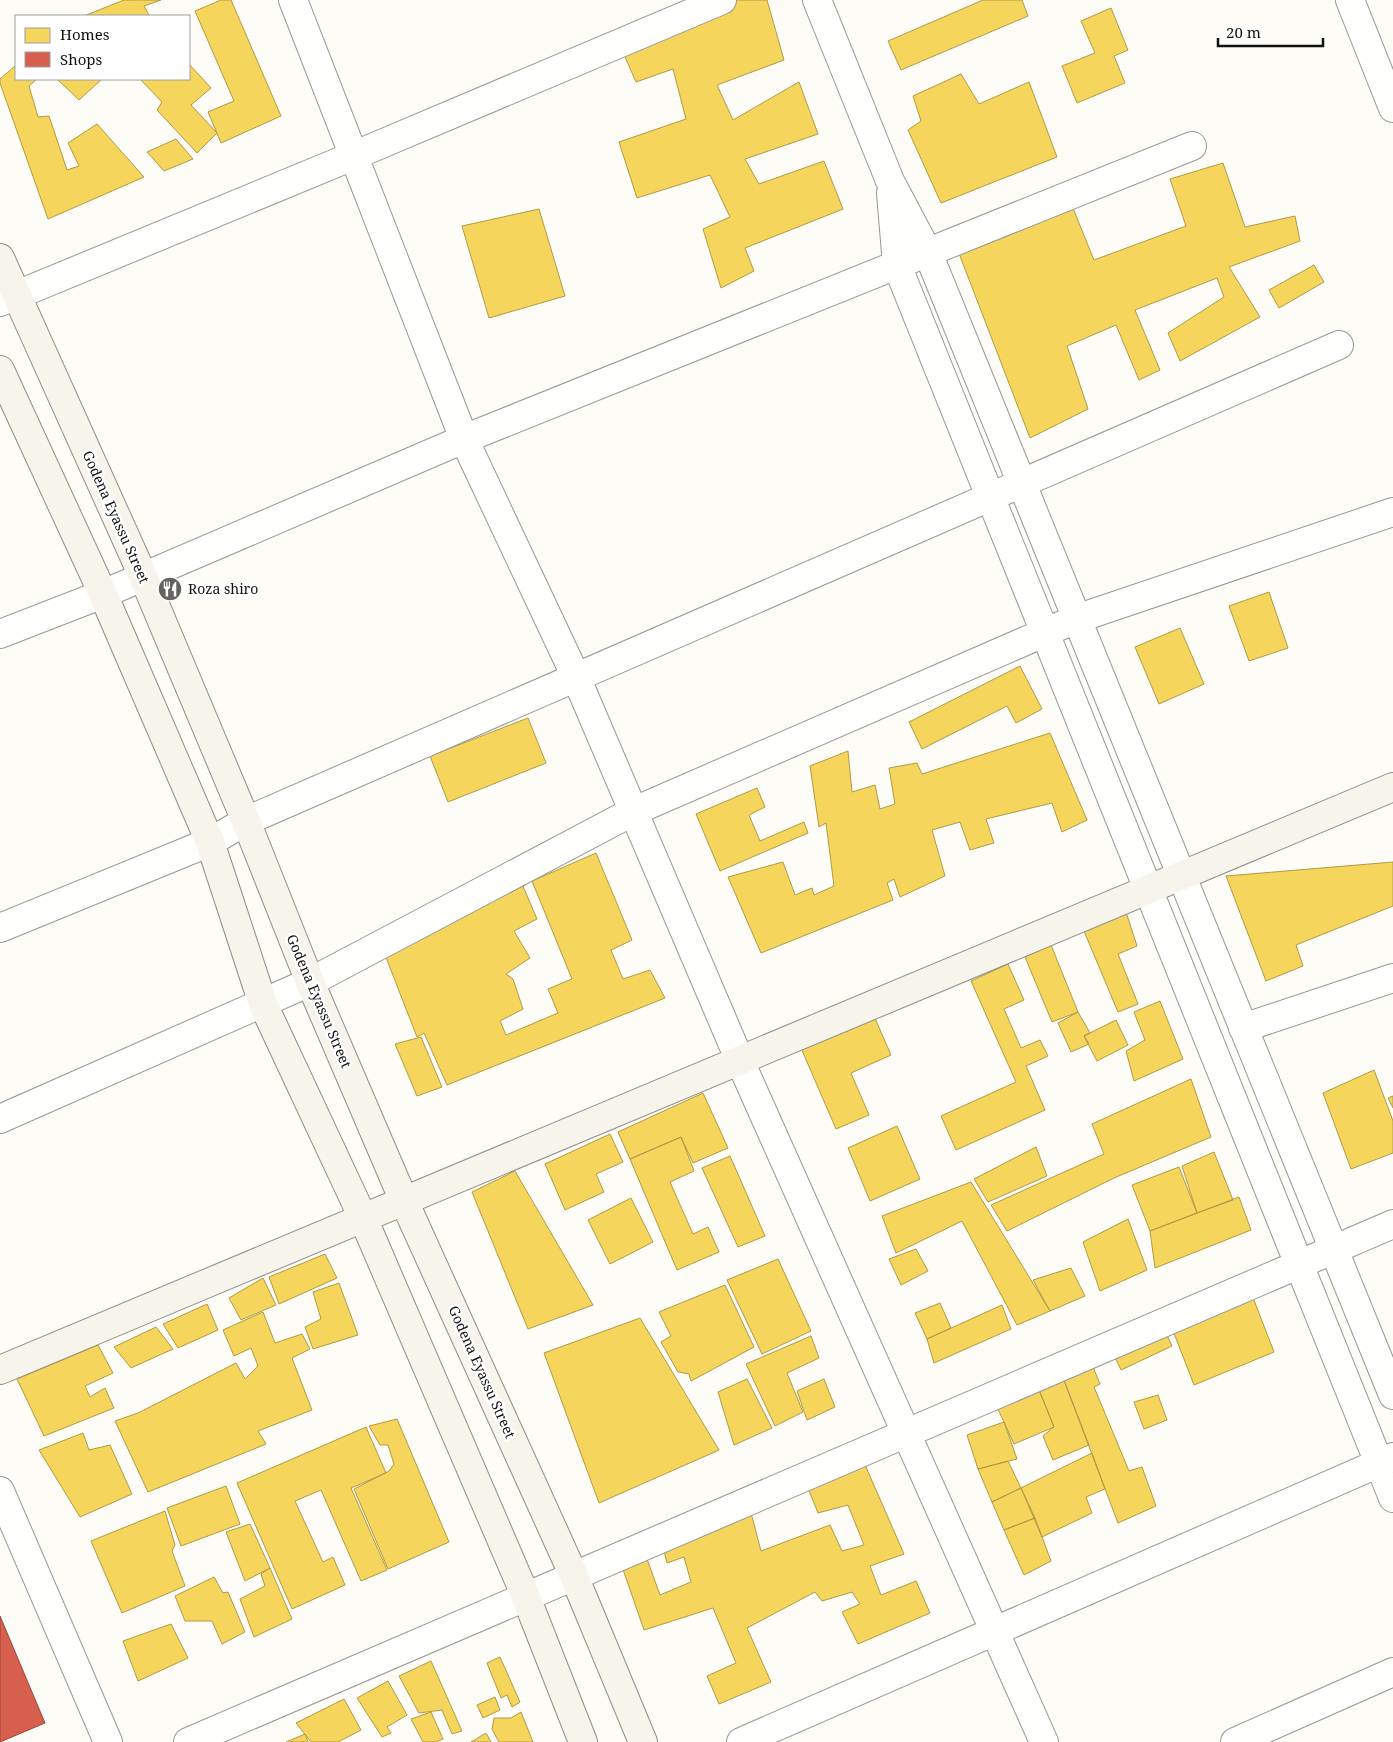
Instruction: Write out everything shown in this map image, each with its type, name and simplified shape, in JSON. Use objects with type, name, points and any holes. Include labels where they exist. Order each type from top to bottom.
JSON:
[{"type":"street","points":[[293,0],[464,439],[576,677],[632,812],[740,1061],[1044,1742]]},
{"type":"street","points":[[8,298],[353,156],[722,0]]},
{"type":"street","points":[[817,0],[890,181],[928,253],[1332,1250],[1393,1395]]},
{"type":"street","points":[[1350,0],[1393,108]]},
{"type":"street","points":[[0,634],[103,594],[464,439],[1192,146]]},
{"type":"street","points":[[890,181],[897,265],[1299,1264],[1386,1460],[1393,1498]]},
{"type":"street","name":"Godena Eyassu Street","points":[[0,258],[8,298],[143,576],[246,821],[310,982],[404,1201],[574,1576],[643,1742]]},
{"type":"street","points":[[0,928],[210,842],[246,821],[1339,345]]},
{"type":"street","points":[[0,370],[103,594],[210,842],[262,1004],[363,1218],[526,1596],[583,1742]]},
{"type":"street","points":[[0,1119],[310,982],[632,812],[1076,619],[1393,512]]},
{"type":"street","points":[[0,1370],[1393,787]]},
{"type":"street","points":[[1243,1028],[1393,978]]},
{"type":"street","points":[[188,1742],[1393,1224]]},
{"type":"street","points":[[741,1742],[1386,1460]]},
{"type":"street","points":[[0,1491],[108,1742]]},
{"type":"street","points":[[1235,1742],[1393,1672]]},
{"type":"building: Homes","points":[[124,0],[161,0],[144,6],[149,15],[86,15]]},
{"type":"building: Homes","points":[[221,0],[231,0],[281,116],[221,143],[208,112],[234,101],[195,11]]},
{"type":"building: Homes","points":[[733,0],[767,0],[784,60],[717,85],[733,120],[799,82],[818,134],[745,159],[759,184],[824,161],[843,209],[745,248],[754,271],[721,288],[703,229],[730,217],[710,175],[637,198],[619,142],[686,119],[673,69],[636,82],[621,48]]},
{"type":"building: Homes","points":[[983,0],[1022,0],[1028,16],[901,70],[888,41]]},
{"type":"building: Homes","points":[[1111,8],[1128,50],[1114,56],[1125,83],[1077,103],[1062,66],[1095,53],[1081,21]]},
{"type":"building: Homes","points":[[190,65],[211,88],[191,105],[217,133],[197,153],[157,110],[162,102],[141,80],[190,80]]},
{"type":"building: Homes","points":[[15,66],[15,80],[36,80],[29,86],[38,117],[49,116],[67,170],[79,166],[68,143],[97,124],[144,177],[48,219],[0,79]]},
{"type":"building: Homes","points":[[961,74],[979,104],[1029,82],[1057,157],[941,203],[908,130],[921,121],[913,96]]},
{"type":"building: Homes","points":[[58,80],[101,80],[79,100]]},
{"type":"building: Homes","points":[[176,139],[193,159],[164,171],[147,152]]},
{"type":"building: Homes","points":[[1223,163],[1245,227],[1295,216],[1300,241],[1229,267],[1260,317],[1180,361],[1168,333],[1224,297],[1217,278],[1135,310],[1160,370],[1139,380],[1116,325],[1067,346],[1088,409],[1030,438],[955,243],[1068,196],[1094,260],[1186,226],[1170,179]]},
{"type":"building: Homes","points":[[539,209],[565,296],[489,318],[462,226]]},
{"type":"building: Homes","points":[[1314,265],[1324,282],[1279,308],[1269,290]]},
{"type":"building: Homes","points":[[1269,592],[1288,648],[1249,661],[1229,606]]},
{"type":"building: Homes","points":[[1180,628],[1204,684],[1159,704],[1135,647]]},
{"type":"building: Homes","points":[[1020,666],[1042,709],[1016,723],[1007,706],[922,749],[909,722]]},
{"type":"building: Homes","points":[[528,718],[546,763],[448,802],[430,756]]},
{"type":"building: Homes","points":[[1050,733],[1087,820],[1062,832],[1052,803],[986,819],[994,843],[970,850],[960,822],[932,830],[945,876],[900,897],[894,879],[887,883],[893,900],[761,953],[728,877],[783,862],[795,895],[812,888],[814,895],[834,886],[826,823],[819,827],[810,766],[848,751],[852,792],[875,785],[880,809],[895,804],[889,768],[917,763],[922,774]]},
{"type":"building: Homes","points":[[757,788],[765,807],[749,815],[760,841],[804,822],[808,833],[720,871],[696,814]]},
{"type":"building: Homes","points":[[596,853],[632,940],[611,950],[623,979],[650,970],[665,998],[447,1085],[424,1033],[417,1037],[380,942],[522,884],[537,919],[514,931],[530,958],[506,974],[513,979],[523,1009],[500,1021],[506,1035],[558,1013],[548,989],[572,979],[532,881]]},
{"type":"building: Homes","points":[[1393,862],[1393,906],[1296,945],[1303,966],[1266,981],[1226,876]]},
{"type":"building: Homes","points":[[1125,909],[1137,946],[1118,954],[1138,1004],[1118,1012],[1081,924]]},
{"type":"building: Homes","points":[[1051,945],[1078,1012],[1052,1022],[1025,957]]},
{"type":"building: Homes","points":[[1008,964],[1024,1000],[1004,1009],[1021,1048],[1040,1040],[1048,1056],[1026,1066],[1045,1110],[956,1150],[941,1116],[1016,1082],[971,981]]},
{"type":"building: Homes","points":[[1160,1001],[1183,1059],[1134,1081],[1126,1051],[1145,1040],[1134,1012]]},
{"type":"building: Homes","points":[[1078,1012],[1090,1033],[1084,1036],[1089,1044],[1071,1052],[1058,1023]]},
{"type":"building: Homes","points":[[874,1016],[891,1055],[851,1073],[869,1115],[836,1129],[801,1048]]},
{"type":"building: Homes","points":[[1116,1020],[1128,1045],[1097,1061],[1084,1036]]},
{"type":"building: Homes","points":[[421,1037],[442,1087],[417,1096],[395,1044]]},
{"type":"building: Homes","points":[[1374,1070],[1393,1121],[1393,1153],[1351,1169],[1323,1093]]},
{"type":"building: Homes","points":[[1191,1079],[1211,1137],[1114,1178],[1007,1231],[991,1205],[1104,1154],[1092,1124]]},
{"type":"building: Homes","points":[[703,1093],[728,1148],[693,1163],[681,1137],[630,1159],[618,1132]]},
{"type":"building: Homes","points":[[1393,1096],[1393,1108],[1388,1098]]},
{"type":"building: Homes","points":[[897,1126],[920,1179],[870,1201],[848,1148]]},
{"type":"building: Homes","points":[[610,1134],[623,1162],[596,1174],[604,1192],[565,1210],[545,1164]]},
{"type":"building: Homes","points":[[681,1137],[694,1171],[670,1182],[693,1234],[708,1227],[719,1252],[677,1270],[630,1159]]},
{"type":"building: Homes","points":[[1036,1147],[1047,1176],[988,1202],[974,1179]]},
{"type":"building: Homes","points":[[1214,1152],[1233,1200],[1197,1213],[1182,1166]]},
{"type":"building: Homes","points":[[730,1156],[765,1236],[738,1247],[702,1168]]},
{"type":"building: Homes","points":[[1179,1167],[1197,1213],[1150,1231],[1132,1185]]},
{"type":"building: Homes","points":[[515,1171],[593,1305],[528,1329],[472,1192]]},
{"type":"building: Homes","points":[[971,1182],[1050,1311],[1017,1325],[962,1221],[896,1253],[882,1216]]},
{"type":"building: Homes","points":[[1239,1197],[1251,1230],[1155,1268],[1150,1231]]},
{"type":"building: Homes","points":[[631,1198],[653,1242],[610,1264],[588,1220]]},
{"type":"building: Homes","points":[[1128,1219],[1147,1270],[1100,1291],[1083,1242]]},
{"type":"building: Homes","points":[[916,1249],[928,1271],[901,1285],[889,1259]]},
{"type":"building: Homes","points":[[325,1254],[337,1278],[279,1304],[269,1277]]},
{"type":"building: Homes","points":[[778,1259],[811,1331],[762,1354],[727,1280]]},
{"type":"building: Homes","points":[[1071,1268],[1085,1296],[1050,1311],[1033,1280]]},
{"type":"building: Homes","points":[[263,1278],[276,1305],[241,1320],[229,1298]]},
{"type":"building: Homes","points":[[339,1283],[358,1335],[313,1349],[305,1327],[321,1319],[313,1292]]},
{"type":"building: Homes","points":[[725,1285],[754,1347],[691,1381],[689,1374],[678,1372],[661,1342],[671,1336],[659,1312]]},
{"type":"building: Homes","points":[[1252,1295],[1274,1352],[1194,1385],[1172,1328]]},
{"type":"building: Homes","points":[[940,1303],[951,1328],[927,1339],[915,1313]]},
{"type":"building: Homes","points":[[207,1304],[218,1330],[178,1348],[163,1324]]},
{"type":"building: Homes","points":[[1002,1305],[1011,1329],[934,1363],[927,1339]]},
{"type":"building: Homes","points":[[263,1312],[275,1343],[302,1334],[310,1349],[292,1358],[312,1410],[258,1431],[266,1444],[148,1492],[115,1421],[138,1413],[236,1363],[245,1379],[258,1366],[251,1348],[234,1356],[223,1330]]},
{"type":"building: Homes","points":[[1158,1316],[1172,1346],[1121,1370],[1107,1340]]},
{"type":"building: Homes","points":[[640,1318],[719,1450],[599,1503],[544,1353]]},
{"type":"building: Homes","points":[[156,1327],[173,1349],[131,1368],[114,1347]]},
{"type":"building: Homes","points":[[811,1336],[819,1358],[787,1373],[803,1412],[775,1426],[746,1364]]},
{"type":"building: Homes","points":[[98,1345],[113,1373],[85,1386],[90,1397],[105,1388],[114,1408],[44,1436],[17,1379]]},
{"type":"building: Homes","points":[[1089,1357],[1100,1384],[1094,1387],[1129,1471],[1142,1467],[1156,1506],[1118,1523],[1060,1370]]},
{"type":"building: Homes","points":[[1060,1370],[1089,1445],[1053,1460],[1043,1436],[1054,1427],[1035,1380]]},
{"type":"building: Homes","points":[[747,1379],[772,1428],[734,1445],[718,1392]]},
{"type":"building: Homes","points":[[824,1379],[835,1407],[807,1420],[797,1391]]},
{"type":"building: Homes","points":[[1035,1380],[1054,1427],[1014,1444],[991,1394]]},
{"type":"building: Homes","points":[[1158,1395],[1167,1420],[1144,1429],[1134,1402]]},
{"type":"building: Homes","points":[[397,1419],[449,1542],[388,1569],[354,1489],[389,1471],[394,1464],[388,1445],[380,1445],[369,1426]]},
{"type":"building: Homes","points":[[1004,1422],[1017,1459],[978,1469],[967,1435]]},
{"type":"building: Homes","points":[[366,1427],[386,1473],[351,1488],[387,1570],[361,1581],[321,1490],[295,1501],[323,1562],[333,1557],[345,1585],[292,1609],[237,1483]]},
{"type":"building: Homes","points":[[83,1433],[89,1450],[110,1445],[132,1494],[80,1517],[39,1450]]},
{"type":"building: Homes","points":[[1092,1453],[1105,1489],[1086,1497],[1092,1513],[1042,1537],[1021,1488]]},
{"type":"building: Homes","points":[[862,1458],[904,1554],[870,1566],[881,1595],[916,1581],[930,1613],[858,1644],[842,1612],[860,1604],[852,1592],[822,1601],[815,1592],[747,1628],[771,1682],[719,1704],[707,1676],[736,1663],[713,1608],[644,1630],[618,1555],[642,1545],[660,1595],[691,1582],[684,1557],[667,1563],[661,1539],[750,1509],[761,1551],[830,1525],[842,1551],[864,1545],[848,1505],[818,1513],[806,1483]]},
{"type":"building: Homes","points":[[1008,1461],[1021,1488],[992,1502],[978,1469]]},
{"type":"building: Homes","points":[[226,1486],[240,1524],[181,1546],[167,1508]]},
{"type":"building: Homes","points":[[1021,1488],[1035,1518],[1004,1530],[992,1502]]},
{"type":"building: Homes","points":[[165,1511],[175,1545],[172,1551],[185,1586],[122,1613],[91,1541]]},
{"type":"building: Homes","points":[[1035,1518],[1051,1561],[1024,1575],[1004,1530]]},
{"type":"building: Homes","points":[[250,1524],[270,1568],[245,1581],[226,1532]]},
{"type":"building: Homes","points":[[270,1568],[292,1619],[254,1637],[240,1599],[265,1586],[261,1574]]},
{"type":"building: Homes","points":[[214,1577],[223,1593],[228,1592],[245,1632],[222,1644],[212,1621],[185,1621],[175,1596]]},
{"type":"building: Homes","points":[[171,1624],[188,1658],[138,1681],[123,1641]]},
{"type":"building: Homes","points":[[500,1657],[520,1702],[512,1707],[507,1695],[501,1698],[487,1663]]},
{"type":"building: Homes","points":[[431,1661],[462,1731],[452,1734],[442,1710],[419,1713],[399,1676]]},
{"type":"building: Homes","points":[[388,1681],[407,1715],[387,1727],[391,1733],[382,1737],[357,1698]]},
{"type":"building: Homes","points":[[495,1697],[500,1710],[483,1718],[477,1705]]},
{"type":"building: Homes","points":[[344,1699],[361,1730],[338,1742],[311,1742],[296,1723]]},
{"type":"building: Homes","points":[[431,1712],[443,1739],[436,1742],[423,1742],[411,1719]]},
{"type":"building: Homes","points":[[521,1712],[533,1742],[499,1742],[492,1729],[494,1718],[511,1718]]},
{"type":"building: Homes","points":[[486,1733],[491,1742],[471,1742]]},
{"type":"building: Homes","points":[[305,1734],[308,1742],[286,1742]]},
{"type":"building: Shops","points":[[0,1616],[45,1723],[0,1742]]},
{"type":"place","name":"Roza shiro","points":[[170,589]]}]
